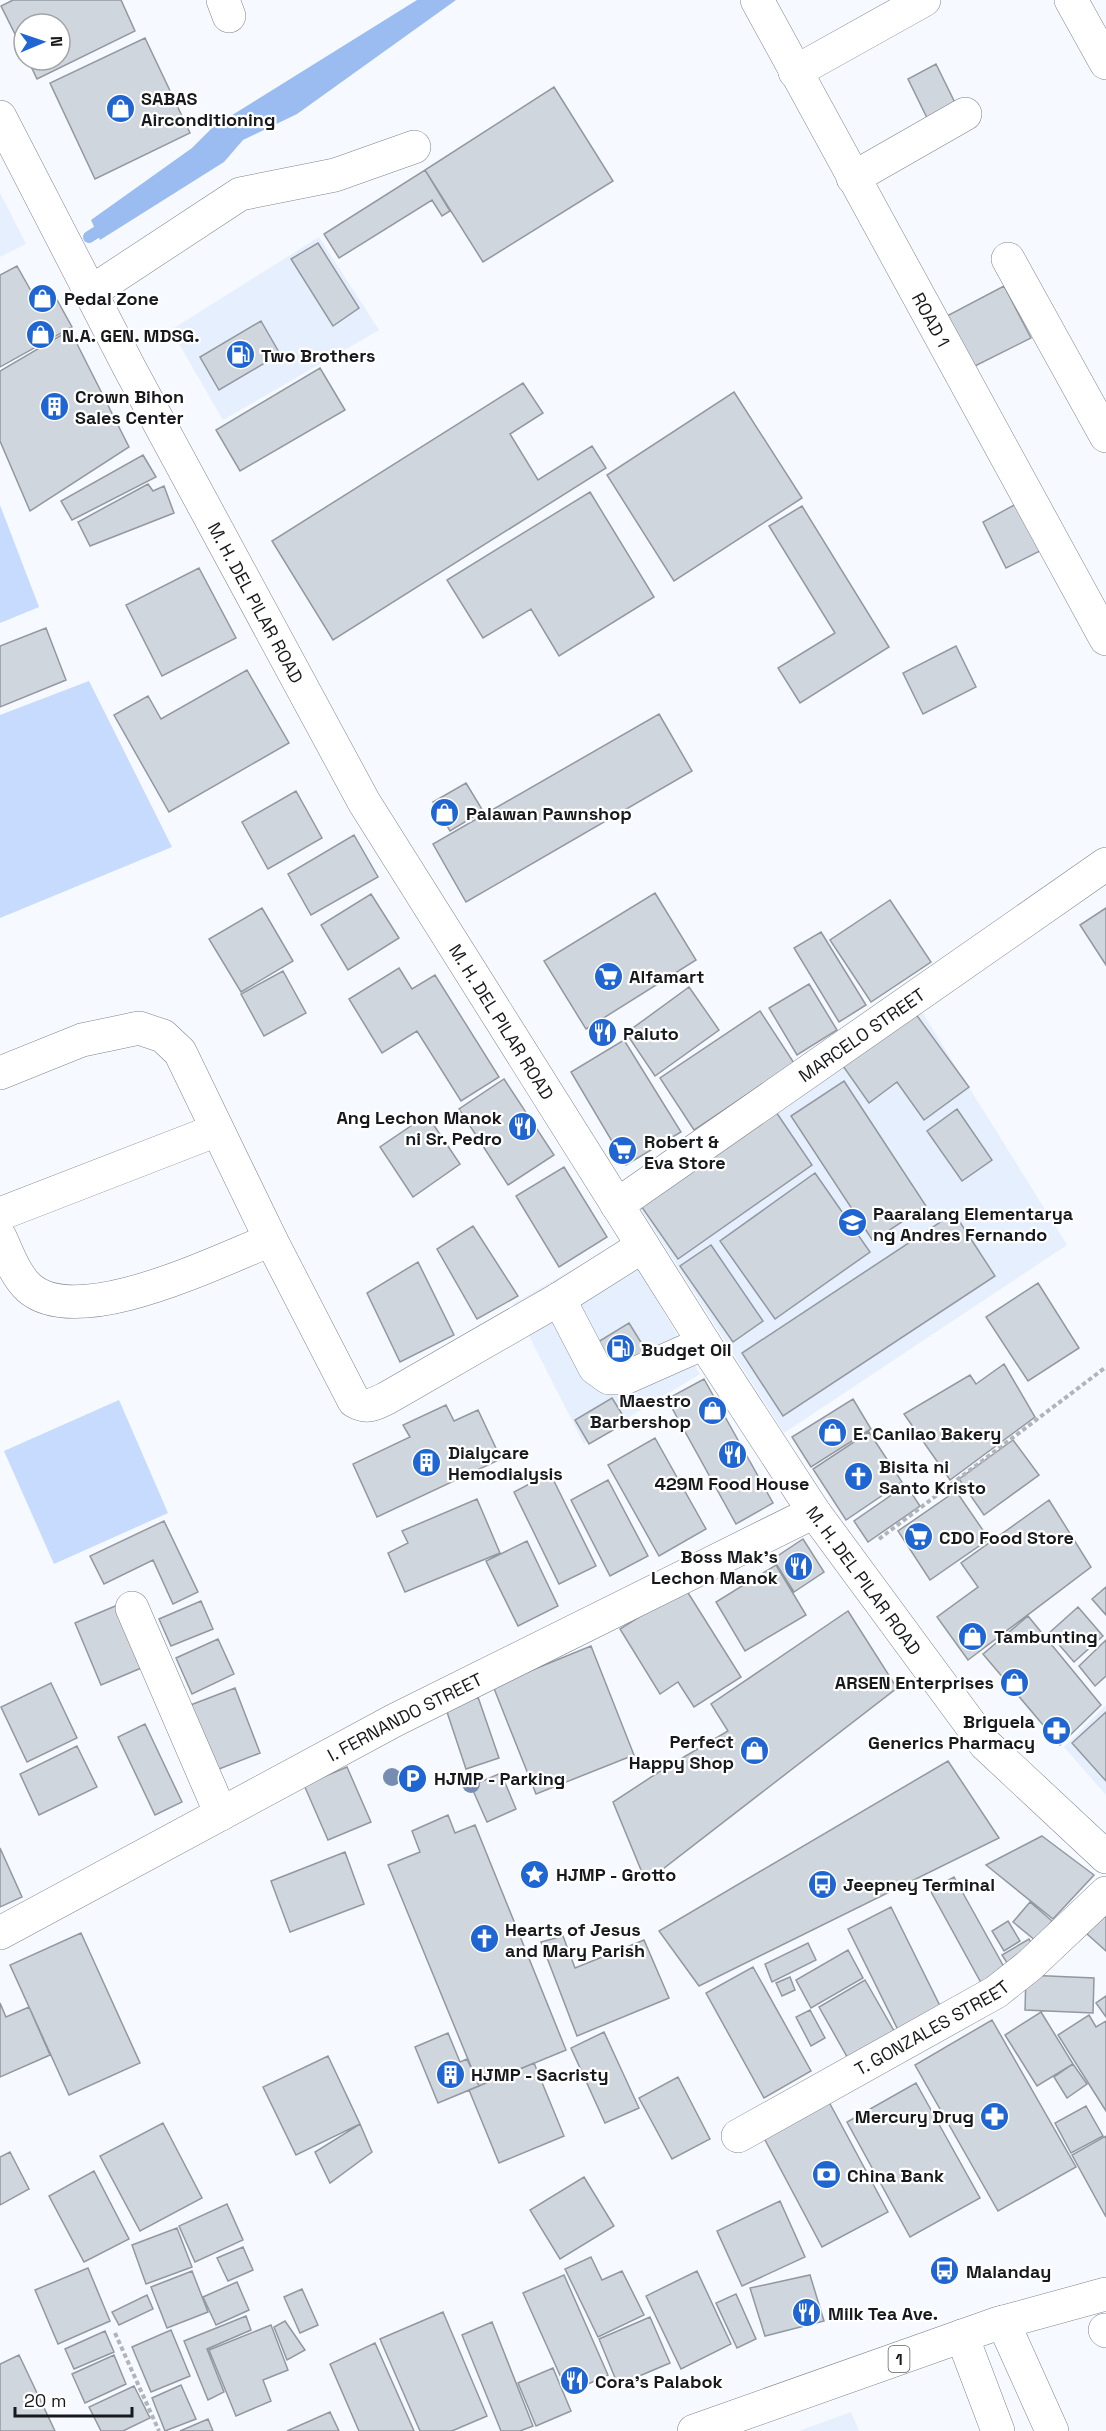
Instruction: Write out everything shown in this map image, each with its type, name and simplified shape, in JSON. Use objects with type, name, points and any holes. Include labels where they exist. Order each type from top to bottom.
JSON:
[{"type":"main road","name":"ROAD 1","points":[[757,0],[1106,639]]},
{"type":"main road","points":[[795,72],[924,0]]},
{"type":"main road","points":[[1071,0],[1106,63]]},
{"type":"main road","points":[[853,178],[965,114]]},
{"type":"main road","name":"M. H. DEL PILAR ROAD","points":[[0,117],[130,369],[364,802],[704,1343],[814,1512],[985,1744],[1106,1857]]},
{"type":"main road","points":[[91,292],[240,194],[335,175],[414,147]]},
{"type":"main road","points":[[1008,259],[1106,436]]},
{"type":"main road","name":"MARCELO STREET","points":[[617,1205],[1106,864]]},
{"type":"main road","points":[[0,1074],[82,1040],[139,1028],[164,1036],[180,1052],[271,1240],[354,1401],[362,1406],[372,1406],[387,1398],[559,1299],[643,1245]]},
{"type":"main road","points":[[0,1214],[216,1130]]},
{"type":"main road","points":[[0,1237],[14,1268],[29,1288],[50,1300],[76,1303],[130,1295],[271,1240]]},
{"type":"main road","points":[[559,1299],[595,1368],[609,1378],[625,1378],[704,1343]]},
{"type":"main road","name":"I. FERNANDO STREET","points":[[0,1934],[395,1720],[814,1512]]},
{"type":"main road","points":[[132,1608],[221,1814]]},
{"type":"main road","name":"T. GONZALES STREET","points":[[738,2136],[996,1992],[1030,1965],[1106,1893]]},
{"type":"main road","name":"1","points":[[694,2431],[1004,2322],[1106,2294]]},
{"type":"main road","points":[[1004,2322],[1052,2431]]},
{"type":"main road","points":[[962,2336],[999,2431]]},
{"type":"path","points":[[851,1560],[1106,1367]]},
{"type":"path","points":[[115,2333],[159,2431]]},
{"type":"shaded area","points":[[417,0],[456,0],[297,114],[243,140],[224,162],[100,240],[91,220],[192,148],[213,127]]},
{"type":"shaded area","points":[[0,193],[26,244],[0,257]]},
{"type":"shaded area","points":[[319,237],[379,330],[223,420],[171,330]]},
{"type":"shaded area","points":[[0,505],[39,607],[0,623]]},
{"type":"shaded area","points":[[89,681],[172,847],[0,918],[0,715]]},
{"type":"shaded area","name":"Paaralang Elementarya ng Andres Fernando","points":[[920,1009],[1067,1245],[784,1433],[635,1200]]},
{"type":"shaded area","points":[[622,1241],[700,1374],[584,1444],[513,1304]]},
{"type":"shaded area","points":[[119,1400],[168,1513],[54,1564],[4,1451]]},
{"type":"shaded area","points":[[1106,1705],[1106,1795],[1064,1747]]},
{"type":"shaded area","points":[[851,2412],[859,2431],[799,2431]]},
{"type":"building","points":[[13,0],[121,0],[135,31],[72,62],[72,12],[12,12],[12,28],[1,6]]},
{"type":"building","name":"SABAS Airconditioning","points":[[145,38],[190,133],[95,179],[50,83]]},
{"type":"building","points":[[936,64],[959,111],[931,126],[908,79]]},
{"type":"building","points":[[34,72],[51,72],[37,79]]},
{"type":"building","points":[[554,87],[613,181],[483,262],[425,170]]},
{"type":"building","points":[[425,170],[450,211],[442,216],[432,200],[339,258],[324,234]]},
{"type":"building","points":[[318,243],[359,308],[333,326],[291,259]]},
{"type":"building","points":[[17,266],[35,298],[51,289],[72,327],[0,367],[0,275]]},
{"type":"building","points":[[1004,286],[1031,338],[971,368],[945,317]]},
{"type":"building","name":"Two Brothers","points":[[261,321],[280,354],[219,390],[200,357]]},
{"type":"building","name":"Crown Bihon Sales Center","points":[[70,330],[129,447],[30,511],[0,441],[0,371]]},
{"type":"building","points":[[320,368],[345,410],[240,471],[216,430]]},
{"type":"building","points":[[523,383],[543,413],[510,434],[538,480],[592,446],[606,468],[333,640],[272,541]]},
{"type":"building","points":[[734,392],[802,498],[674,581],[607,475]]},
{"type":"building","points":[[143,455],[156,477],[72,520],[61,501]]},
{"type":"building","points":[[148,484],[153,491],[164,486],[174,513],[90,546],[78,522]]},
{"type":"building","points":[[590,492],[654,597],[559,656],[531,609],[483,638],[447,580]]},
{"type":"building","points":[[1016,504],[1040,551],[1006,568],[983,522]]},
{"type":"building","points":[[802,506],[889,647],[800,703],[778,668],[835,633],[769,526]]},
{"type":"building","points":[[199,568],[236,638],[162,676],[126,605]]},
{"type":"building","points":[[46,628],[66,680],[0,707],[0,646]]},
{"type":"building","points":[[956,646],[976,687],[923,714],[903,673]]},
{"type":"building","points":[[247,670],[289,743],[169,812],[114,715],[148,696],[161,719]]},
{"type":"building","points":[[659,714],[692,771],[466,902],[433,844]]},
{"type":"building","points":[[466,783],[483,811],[450,831],[433,802]]},
{"type":"building","points":[[296,791],[322,838],[268,869],[242,822]]},
{"type":"building","points":[[354,835],[378,877],[311,915],[288,874]]},
{"type":"building","points":[[655,893],[696,960],[586,1029],[544,961]]},
{"type":"building","points":[[371,894],[399,938],[348,970],[321,925]]},
{"type":"building","points":[[890,900],[931,962],[871,1002],[830,940]]},
{"type":"building","points":[[262,908],[293,961],[241,992],[209,939]]},
{"type":"building","points":[[1106,908],[1106,965],[1080,925]]},
{"type":"building","points":[[821,932],[866,1005],[839,1022],[794,948]]},
{"type":"building","points":[[399,968],[412,989],[435,975],[499,1077],[461,1101],[417,1031],[382,1053],[349,999]]},
{"type":"building","points":[[283,971],[306,1013],[264,1036],[241,994]]},
{"type":"building","points":[[809,984],[837,1030],[797,1055],[769,1008]]},
{"type":"building","points":[[689,987],[719,1030],[655,1076],[626,1033]]},
{"type":"building","points":[[760,1011],[794,1063],[694,1130],[660,1078]]},
{"type":"building","points":[[915,1013],[969,1087],[924,1120],[897,1082],[869,1103],[843,1066]]},
{"type":"building","points":[[624,1040],[681,1132],[626,1165],[571,1072]]},
{"type":"building","points":[[504,1079],[554,1155],[508,1185],[459,1109]]},
{"type":"building","points":[[844,1081],[926,1206],[873,1241],[791,1116]]},
{"type":"building","points":[[774,1109],[812,1165],[678,1259],[639,1203]]},
{"type":"building","points":[[957,1109],[992,1160],[962,1181],[927,1131]]},
{"type":"building","points":[[427,1115],[460,1164],[413,1197],[380,1147]]},
{"type":"building","points":[[564,1167],[607,1237],[559,1267],[516,1196]]},
{"type":"building","points":[[815,1173],[870,1252],[775,1319],[720,1241]]},
{"type":"building","points":[[954,1213],[995,1276],[783,1416],[742,1353]]},
{"type":"building","points":[[473,1226],[518,1296],[477,1319],[437,1249]]},
{"type":"building","points":[[711,1245],[763,1321],[733,1342],[680,1266]]},
{"type":"building","points":[[418,1262],[454,1335],[400,1362],[367,1293]]},
{"type":"building","points":[[1038,1283],[1079,1348],[1028,1381],[986,1317]]},
{"type":"building","name":"Budget Oil","points":[[629,1323],[647,1352],[611,1374],[593,1345]]},
{"type":"building","points":[[1004,1364],[1035,1417],[950,1480],[904,1414],[970,1375],[976,1384]]},
{"type":"building","points":[[704,1379],[773,1503],[736,1524],[667,1399]]},
{"type":"building","points":[[612,1398],[627,1422],[589,1444],[575,1420]]},
{"type":"building","name":"E. Canilao Bakery","points":[[853,1399],[871,1429],[811,1467],[792,1437]]},
{"type":"building","name":"Dialycare Hemodialysis","points":[[446,1405],[454,1421],[478,1410],[501,1459],[377,1517],[353,1464],[410,1437],[403,1425]]},
{"type":"building","name":"Bisita ni Santo Kristo","points":[[869,1432],[902,1482],[846,1520],[813,1469]]},
{"type":"building","points":[[655,1438],[706,1529],[659,1556],[608,1465]]},
{"type":"building","points":[[1013,1440],[1039,1475],[984,1515],[959,1479]]},
{"type":"building","points":[[550,1473],[596,1566],[559,1584],[514,1492]]},
{"type":"building","points":[[608,1480],[648,1556],[610,1576],[571,1500]]},
{"type":"building","points":[[906,1485],[920,1506],[868,1542],[854,1521]]},
{"type":"building","points":[[956,1491],[989,1539],[930,1580],[898,1531]]},
{"type":"building","points":[[477,1499],[500,1553],[405,1592],[388,1553],[408,1543],[402,1531]]},
{"type":"building","points":[[1049,1500],[1091,1567],[968,1660],[937,1617],[978,1587],[961,1563]]},
{"type":"building","points":[[164,1521],[198,1592],[173,1604],[153,1560],[104,1584],[90,1556]]},
{"type":"building","name":"Boss Mak's Lechon Manok","points":[[803,1539],[824,1572],[794,1592],[773,1559]]},
{"type":"building","points":[[527,1541],[558,1606],[518,1626],[486,1561]]},
{"type":"building","points":[[776,1565],[806,1615],[745,1651],[716,1602]]},
{"type":"building","points":[[1106,1587],[1106,1615],[1092,1599]]},
{"type":"building","points":[[685,1588],[741,1677],[694,1707],[678,1682],[660,1694],[620,1629]]},
{"type":"building","points":[[201,1601],[213,1629],[171,1646],[159,1619]]},
{"type":"building","points":[[120,1604],[146,1666],[101,1685],[75,1623]]},
{"type":"building","points":[[1078,1607],[1103,1636],[1074,1662],[1049,1633]]},
{"type":"building","name":"Perfect Happy Shop","points":[[848,1611],[897,1688],[646,1882],[613,1802],[728,1731],[711,1704]]},
{"type":"building","points":[[1028,1616],[1101,1705],[1060,1745],[983,1654]]},
{"type":"building","points":[[218,1639],[234,1674],[192,1694],[176,1658]]},
{"type":"building","points":[[1106,1640],[1106,1676],[1095,1686],[1079,1666]]},
{"type":"building","points":[[591,1646],[634,1755],[536,1794],[493,1686]]},
{"type":"building","points":[[51,1683],[77,1738],[27,1762],[1,1707]]},
{"type":"building","points":[[235,1688],[260,1753],[214,1771],[188,1706]]},
{"type":"building","points":[[478,1697],[499,1758],[466,1769],[446,1709]]},
{"type":"building","points":[[1106,1712],[1106,1781],[1072,1743]]},
{"type":"building","points":[[145,1724],[182,1802],[155,1815],[118,1737]]},
{"type":"building","points":[[77,1746],[97,1787],[39,1815],[20,1774]]},
{"type":"building","name":"Jeepney Terminal","points":[[948,1761],[999,1838],[699,1986],[659,1931]]},
{"type":"building","points":[[347,1767],[371,1822],[328,1840],[304,1785]]},
{"type":"building","points":[[501,1773],[516,1809],[487,1822],[471,1786]]},
{"type":"building","name":"Hearts of Jesus and Mary Parish","points":[[448,1815],[455,1833],[475,1825],[566,2050],[479,2086],[388,1865],[420,1852],[412,1831]]},
{"type":"building","points":[[1042,1836],[1094,1875],[1053,1919],[986,1865]]},
{"type":"building","points":[[0,1848],[22,1897],[0,1907]]},
{"type":"building","points":[[345,1852],[364,1904],[290,1932],[271,1881]]},
{"type":"building","points":[[954,1877],[1009,1976],[985,1990],[930,1890]]},
{"type":"building","points":[[1030,1902],[1052,1921],[1036,1941],[1013,1922]]},
{"type":"building","points":[[891,1907],[944,2014],[901,2036],[848,1929]]},
{"type":"building","points":[[1106,1910],[1106,1951],[1087,1934]]},
{"type":"building","points":[[1008,1921],[1020,1941],[1004,1951],[992,1931]]},
{"type":"building","points":[[81,1933],[140,2063],[69,2095],[10,1965]]},
{"type":"building","points":[[563,1936],[575,1968],[644,1940],[669,1998],[577,2036],[541,1942]]},
{"type":"building","points":[[1029,1939],[1037,1953],[1011,1969],[1002,1955]]},
{"type":"building","points":[[808,1943],[816,1960],[772,1982],[765,1964]]},
{"type":"building","points":[[848,1950],[863,1978],[811,2008],[796,1980]]},
{"type":"building","points":[[753,1967],[811,2071],[764,2098],[706,1993]]},
{"type":"building","points":[[1026,1975],[1094,1978],[1093,2013],[1025,2010]]},
{"type":"building","points":[[790,1977],[795,1990],[782,1996],[776,1983]]},
{"type":"building","points":[[865,1980],[897,2036],[850,2062],[819,2007]]},
{"type":"building","points":[[1106,1996],[1106,2017],[1096,2003]]},
{"type":"building","points":[[0,2003],[6,2017],[29,2007],[50,2055],[0,2077]]},
{"type":"building","points":[[810,2010],[825,2038],[811,2046],[796,2017]]},
{"type":"building","points":[[1041,2012],[1073,2064],[1037,2086],[1005,2035]]},
{"type":"building","points":[[1089,2015],[1096,2027],[1106,2021],[1106,2111],[1058,2035]]},
{"type":"building","name":"Mercury Drug","points":[[992,2020],[1076,2167],[998,2211],[915,2065]]},
{"type":"building","points":[[604,2032],[639,2108],[605,2123],[571,2048]]},
{"type":"building","name":"HJMP - Sacristy","points":[[448,2033],[460,2062],[467,2059],[479,2086],[438,2103],[415,2047]]},
{"type":"building","points":[[328,2056],[360,2124],[296,2155],[263,2087]]},
{"type":"building","points":[[534,2063],[564,2136],[499,2163],[469,2090]]},
{"type":"building","points":[[1073,2064],[1087,2084],[1067,2098],[1054,2077]]},
{"type":"building","points":[[678,2077],[710,2139],[672,2159],[639,2098]]},
{"type":"building","points":[[916,2083],[980,2198],[910,2237],[847,2122]]},
{"type":"building","name":"China Bank","points":[[829,2102],[888,2212],[822,2247],[764,2138]]},
{"type":"building","points":[[1086,2106],[1103,2136],[1071,2153],[1055,2123]]},
{"type":"building","points":[[163,2123],[202,2198],[140,2231],[100,2156]]},
{"type":"building","points":[[360,2124],[372,2152],[330,2183],[315,2152]]},
{"type":"building","points":[[1106,2136],[1106,2217],[1072,2155]]},
{"type":"building","points":[[10,2152],[29,2189],[0,2205],[0,2157]]},
{"type":"building","points":[[94,2171],[129,2239],[84,2262],[49,2196]]},
{"type":"building","points":[[584,2177],[614,2226],[560,2259],[530,2210]]},
{"type":"building","points":[[780,2201],[805,2257],[742,2286],[717,2231]]},
{"type":"building","points":[[227,2204],[243,2240],[195,2262],[179,2226]]},
{"type":"building","points":[[177,2228],[192,2267],[146,2284],[132,2245]]},
{"type":"building","points":[[243,2247],[253,2270],[228,2281],[217,2258]]},
{"type":"building","points":[[591,2257],[602,2280],[622,2271],[644,2315],[598,2337],[565,2269]]},
{"type":"building","points":[[88,2268],[110,2321],[58,2344],[35,2290]]},
{"type":"building","points":[[192,2271],[208,2312],[167,2328],[151,2287]]},
{"type":"building","points":[[697,2271],[731,2344],[681,2369],[646,2296]]},
{"type":"building","points":[[564,2275],[608,2375],[568,2393],[523,2293]]},
{"type":"building","points":[[810,2275],[824,2321],[765,2336],[750,2288]]},
{"type":"building","points":[[237,2282],[249,2310],[216,2325],[203,2297]]},
{"type":"building","points":[[302,2289],[318,2325],[300,2333],[284,2297]]},
{"type":"building","points":[[736,2294],[756,2339],[737,2348],[716,2303]]},
{"type":"building","points":[[147,2295],[153,2309],[119,2325],[112,2312]]},
{"type":"building","points":[[443,2312],[487,2416],[452,2431],[420,2431],[380,2339]]},
{"type":"building","points":[[246,2316],[251,2330],[207,2349],[224,2392],[208,2400],[184,2341]]},
{"type":"building","points":[[650,2317],[670,2363],[618,2385],[599,2339]]},
{"type":"building","points":[[285,2321],[305,2350],[287,2360],[274,2327]]},
{"type":"building","points":[[492,2322],[533,2426],[520,2431],[501,2431],[462,2335]]},
{"type":"building","points":[[271,2325],[288,2370],[263,2380],[271,2401],[236,2416],[209,2350]]},
{"type":"building","points":[[171,2330],[190,2376],[151,2392],[132,2347]]},
{"type":"building","points":[[105,2331],[114,2352],[74,2369],[65,2349]]},
{"type":"building","points":[[375,2343],[414,2431],[359,2431],[330,2364]]},
{"type":"building","points":[[19,2355],[55,2431],[0,2431],[0,2364]]},
{"type":"building","points":[[114,2355],[126,2384],[85,2403],[72,2374]]},
{"type":"building","points":[[553,2368],[571,2411],[536,2426],[518,2383]]},
{"type":"building","points":[[181,2385],[196,2419],[165,2431],[152,2398]]},
{"type":"building","points":[[134,2386],[150,2418],[123,2431],[101,2431],[89,2407]]},
{"type":"building","points":[[330,2412],[339,2431],[287,2431]]},
{"type":"building","points":[[208,2419],[213,2431],[180,2431]]},
{"type":"waterway","points":[[89,237],[111,223]]},
{"type":"place","name":"SABAS Airconditioning","points":[[120,108]]},
{"type":"place","name":"Pedal Zone","points":[[43,298]]},
{"type":"place","name":"N.A. GEN. MDSG.","points":[[41,335]]},
{"type":"place","name":"Two Brothers","points":[[240,355]]},
{"type":"place","name":"Crown Bihon Sales Center","points":[[54,406]]},
{"type":"place","name":"Palawan Pawnshop","points":[[445,813]]},
{"type":"place","name":"Alfamart","points":[[608,976]]},
{"type":"place","name":"Paluto","points":[[602,1033]]},
{"type":"place","name":"Ang Lechon Manok ni Sr. Pedro","points":[[523,1127]]},
{"type":"place","name":"Robert & Eva Store","points":[[623,1151]]},
{"type":"place","name":"Paaralang Elementarya ng Andres Fernando","points":[[852,1223]]},
{"type":"place","name":"Budget Oil","points":[[620,1349]]},
{"type":"place","name":"Maestro Barbershop","points":[[712,1410]]},
{"type":"place","name":"E. Canilao Bakery","points":[[832,1433]]},
{"type":"place","name":"429M Food House","points":[[732,1454]]},
{"type":"place","name":"Dialycare Hemodialysis","points":[[427,1462]]},
{"type":"place","name":"Bisita ni Santo Kristo","points":[[858,1476]]},
{"type":"place","name":"CDO Food Store","points":[[918,1537]]},
{"type":"place","name":"Boss Mak's Lechon Manok","points":[[799,1566]]},
{"type":"place","name":"Tambunting","points":[[973,1636]]},
{"type":"place","name":"ARSEN Enterprises","points":[[1015,1682]]},
{"type":"place","name":"Briguela Generics Pharmacy","points":[[1056,1731]]},
{"type":"place","name":"Perfect Happy Shop","points":[[755,1751]]},
{"type":"place","name":"HJMP - Parking","points":[[413,1778]]},
{"type":"place","name":"HJMP - Grotto","points":[[535,1874]]},
{"type":"place","name":"Jeepney Terminal","points":[[822,1884]]},
{"type":"place","name":"Hearts of Jesus and Mary Parish","points":[[484,1939]]},
{"type":"place","name":"HJMP - Sacristy","points":[[450,2074]]},
{"type":"place","name":"Mercury Drug","points":[[995,2116]]},
{"type":"place","name":"China Bank","points":[[826,2175]]},
{"type":"place","name":"Malanday","points":[[945,2271]]},
{"type":"place","name":"Milk Tea Ave.","points":[[807,2313]]},
{"type":"place","name":"Cora's Palabok","points":[[574,2381]]}]
